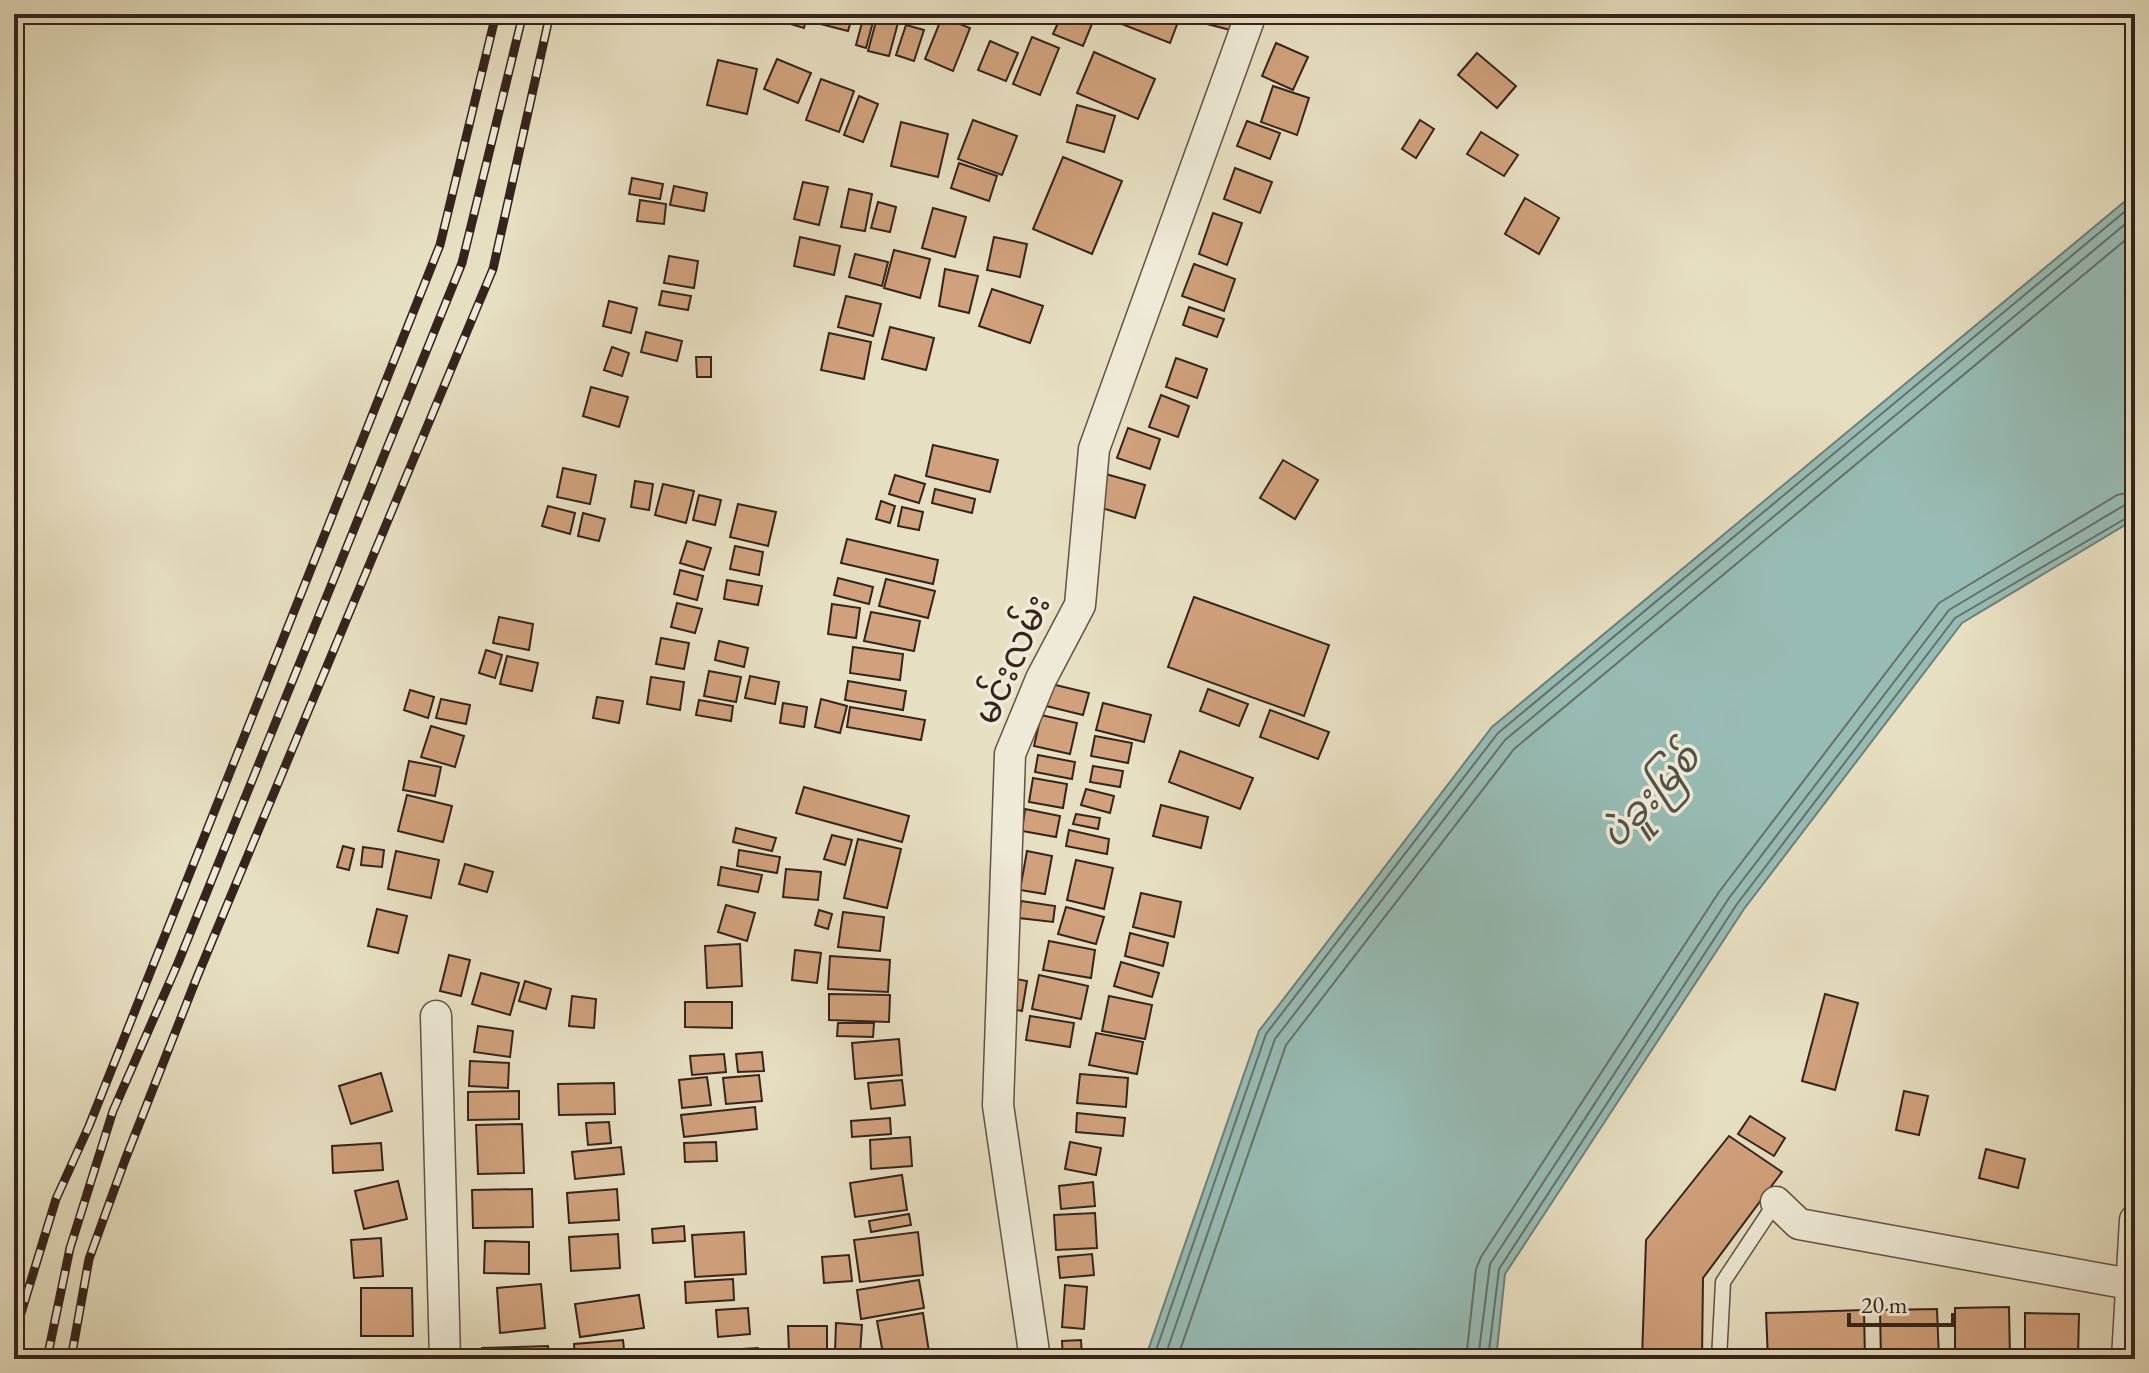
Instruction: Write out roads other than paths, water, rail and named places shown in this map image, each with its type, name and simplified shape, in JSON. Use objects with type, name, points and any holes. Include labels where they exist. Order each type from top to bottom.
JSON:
[{"type":"street","name":"မင်းလမ်း","points":[[1035,1359],[998,1105],[1010,754],[1041,679],[1080,605],[1094,449],[1251,14]]},
{"type":"street","points":[[436,1016],[445,1359]]},
{"type":"street","points":[[1776,1202],[1799,1224],[2132,1285]]},
{"type":"street","points":[[2127,1359],[2135,1220]]},
{"type":"lane","points":[[1719,1359],[1723,1282],[1776,1202]]},
{"type":"water","name":"ပဲခူးမြစ်","points":[[2135,193],[2135,519],[1962,623],[1744,909],[1505,1274],[1496,1359],[1145,1359],[1259,1031],[1492,727]]},
{"type":"railway","points":[[14,1336],[56,1199],[89,1126],[440,245],[496,14]]},
{"type":"railway","points":[[47,1359],[70,1248],[113,1111],[178,963],[462,263],[523,14]]},
{"type":"railway","points":[[71,1359],[89,1259],[125,1160],[197,977],[493,269],[550,14]]}]
